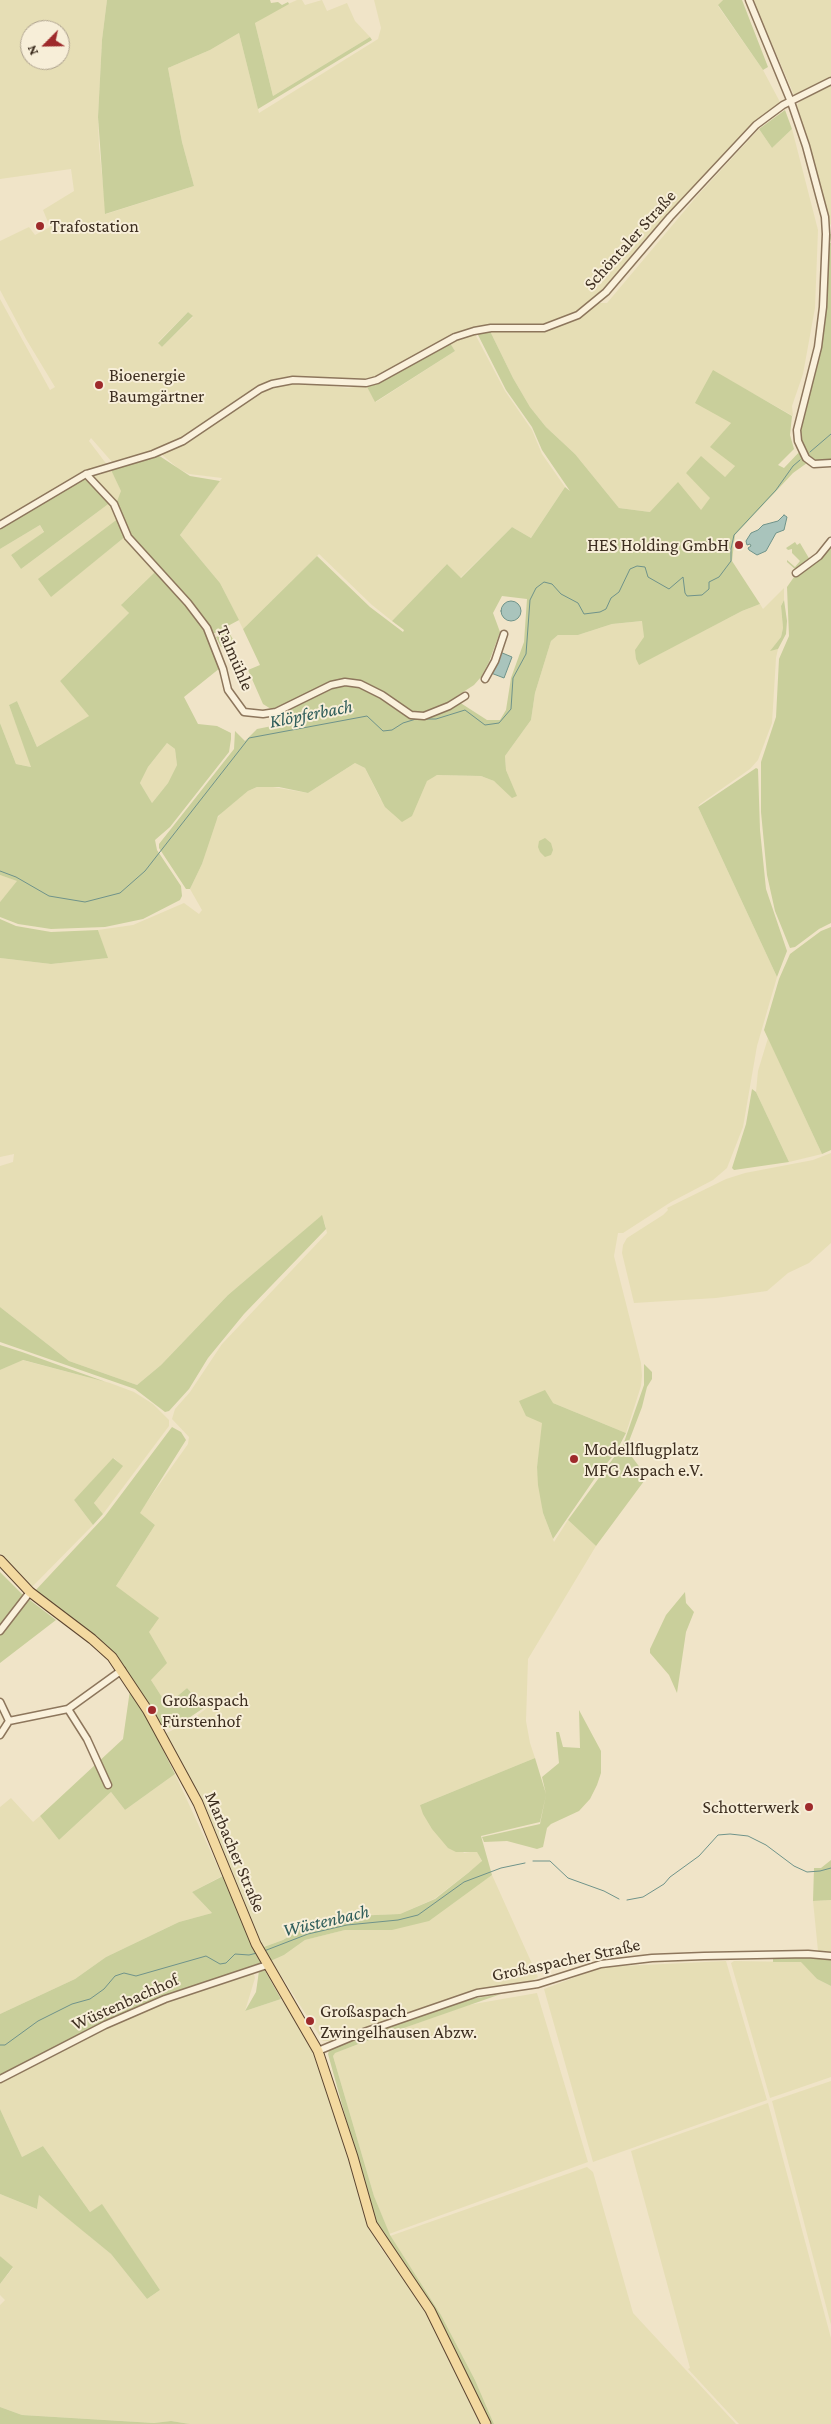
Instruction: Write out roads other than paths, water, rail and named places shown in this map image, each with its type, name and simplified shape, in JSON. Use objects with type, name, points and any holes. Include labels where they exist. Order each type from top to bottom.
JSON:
[{"type":"main road","name":"Marbacher Straße","points":[[0,1560],[30,1592],[92,1639],[122,1670],[148,1712],[198,1804],[260,1952],[318,2051],[372,2224],[430,2310],[486,2424]]},
{"type":"street","points":[[749,0],[791,102],[806,146],[829,230],[818,347],[797,430],[798,441],[806,458],[814,464],[831,463]]},
{"type":"street","name":"Schöntaler Straße","points":[[0,525],[86,474],[153,454],[183,441],[260,389],[272,384],[293,380],[366,383],[377,380],[456,337],[474,331],[491,328],[544,328],[578,315],[606,292],[670,218],[756,125],[791,102],[831,81]]},
{"type":"street","name":"Talmühle","points":[[86,474],[114,504],[128,537],[188,603],[207,628],[223,669],[228,690],[244,712],[263,714],[276,712],[331,685],[344,682],[367,687],[411,715],[424,716],[449,706],[465,696]]},
{"type":"street","points":[[796,573],[819,556],[831,541]]},
{"type":"street","points":[[485,679],[495,661],[504,634]]},
{"type":"street","points":[[0,1631],[30,1592]]},
{"type":"street","points":[[8,1720],[68,1709],[122,1670]]},
{"type":"street","points":[[0,1702],[8,1720]]},
{"type":"street","points":[[68,1709],[87,1738],[108,1785]]},
{"type":"street","points":[[0,1735],[8,1720]]},
{"type":"street","name":"Großaspacher Straße","points":[[318,2051],[361,2033],[477,1992],[538,1984],[601,1964],[686,1956],[808,1954],[831,1956]]},
{"type":"street","name":"Wüstenbachhof","points":[[0,2079],[106,2025],[165,1999],[267,1965]]},
{"type":"water","points":[[784,515],[787,517],[784,530],[776,533],[766,551],[757,555],[749,550],[748,548],[751,546],[750,544],[747,545],[746,541],[751,533],[763,525],[778,521]]},
{"type":"water","points":[[511,601],[518,604],[521,611],[518,618],[511,621],[504,618],[501,611],[504,604]]},
{"type":"water","points":[[500,652],[512,657],[504,678],[491,673]]},
{"type":"waterway","name":"Klöpferbach","points":[[810,452],[831,434]]},
{"type":"waterway","name":"Klöpferbach","points":[[0,871],[16,877],[49,896],[85,902],[120,893],[145,871],[249,738],[367,716],[383,731],[392,730],[403,723],[416,719],[436,719],[465,710],[485,725],[499,723],[511,709],[513,678],[526,654],[530,600],[536,588],[544,582],[552,584],[561,594],[578,603],[584,614],[600,612],[606,609],[611,598],[619,592],[630,569],[637,566],[645,567],[648,577],[669,589],[683,577],[687,596],[702,595],[709,589],[709,582],[719,577],[731,561],[734,535],[776,490],[793,466],[800,460]]},
{"type":"waterway","name":"Wüstenbach","points":[[627,1900],[643,1897],[664,1884],[670,1877],[699,1856],[718,1835],[748,1836],[766,1845],[794,1866],[807,1872],[831,1868]]},
{"type":"waterway","name":"Wüstenbach","points":[[533,1861],[550,1861],[568,1878],[604,1891],[619,1899]]},
{"type":"waterway","name":"Wüstenbach","points":[[264,1951],[308,1934],[347,1925],[398,1920],[418,1915],[464,1882],[501,1868],[525,1863]]},
{"type":"waterway","name":"Wüstenbach","points":[[0,2045],[5,2045],[38,2021],[72,2004],[90,1999],[104,1989],[115,1976],[124,1973],[136,1976],[206,1956],[220,1964],[226,1963],[235,1954],[249,1955],[257,1953]]},
{"type":"place","name":"Trafostation","points":[[40,226]]},
{"type":"place","name":"Bioenergie Baumgärtner","points":[[99,385]]},
{"type":"place","name":"HES Holding GmbH","points":[[739,545]]},
{"type":"place","name":"Modellflugplatz MFG Aspach e.V.","points":[[574,1459]]},
{"type":"place","name":"Großaspach Fürstenhof","points":[[152,1710]]},
{"type":"place","name":"Schotterwerk","points":[[809,1807]]},
{"type":"place","name":"Großaspach Zwingelhausen Abzw.","points":[[310,2021]]}]
